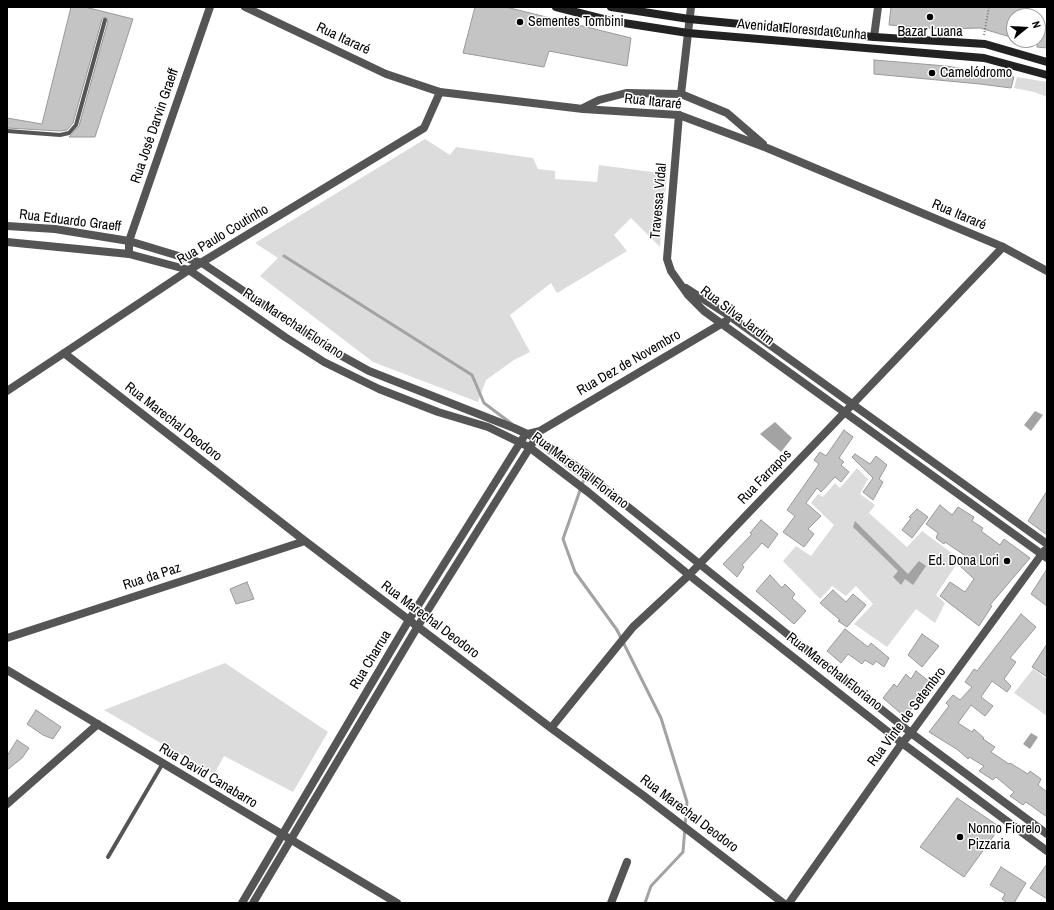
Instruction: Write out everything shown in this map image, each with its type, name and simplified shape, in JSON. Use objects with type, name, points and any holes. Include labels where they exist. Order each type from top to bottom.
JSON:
[{"type":"main road","name":"Avenida Flores da Cunha","points":[[556,7],[611,21],[688,33],[984,58],[1047,75]]},
{"type":"main road","name":"Avenida Flores da Cunha","points":[[612,7],[689,19],[874,37],[982,44],[1047,62]]},
{"type":"street","name":"Rua José Darvin Graeff","points":[[129,254],[129,241],[210,7]]},
{"type":"street","name":"Rua Itararé","points":[[245,7],[386,74],[440,92],[583,109],[679,115],[767,148],[1002,247],[1047,271]]},
{"type":"street","points":[[681,94],[691,7]]},
{"type":"street","points":[[874,37],[878,7]]},
{"type":"street","name":"Rua Paulo Coutinho","points":[[7,391],[189,270],[424,128],[440,92]]},
{"type":"street","points":[[583,109],[600,100],[626,93],[681,94],[727,113],[767,148]]},
{"type":"street","name":"Travessa Vidal","points":[[679,115],[667,259],[671,271],[680,284]]},
{"type":"street","name":"Rua Eduardo Graeff","points":[[7,226],[55,229],[129,241]]},
{"type":"street","name":"Rua Marechal Floriano","points":[[129,241],[202,263],[331,350],[369,371],[536,438],[587,474],[698,565],[911,734],[1047,834]]},
{"type":"street","name":"Rua Marechal Floriano","points":[[7,242],[129,254],[189,270],[285,337],[324,362],[379,389],[438,412],[488,428],[529,447],[588,492],[689,575],[902,743],[1047,851]]},
{"type":"street","name":"Rua Farrapos","points":[[551,728],[633,627],[689,575],[1002,247]]},
{"type":"street","name":"Rua Silva Jardim","points":[[680,284],[731,317],[1047,545]]},
{"type":"street","name":"Rua Silva Jardim","points":[[680,284],[696,303],[723,324],[786,368],[845,413],[1044,557]]},
{"type":"street","name":"Rua Dez de Novembro","points":[[528,434],[540,431],[723,324],[731,317]]},
{"type":"street","points":[[324,362],[331,350]]},
{"type":"street","name":"Rua Marechal Deodoro","points":[[64,353],[305,541],[551,728],[644,796],[783,903]]},
{"type":"street","points":[[786,368],[792,361]]},
{"type":"street","name":"Rua Dez de Novembro","points":[[536,438],[540,431]]},
{"type":"street","name":"Rua Charrua","points":[[242,903],[409,620],[520,442],[528,434]]},
{"type":"street","name":"Rua Charrua","points":[[253,903],[418,626],[536,438]]},
{"type":"street","points":[[941,482],[948,473]]},
{"type":"street","points":[[986,514],[992,505]]},
{"type":"street","points":[[479,508],[488,513]]},
{"type":"street","name":"Rua da Paz","points":[[7,638],[305,541]]},
{"type":"street","name":"Rua Vinte de Setembro","points":[[789,903],[902,743],[911,734],[1044,557],[1047,545]]},
{"type":"street","points":[[454,549],[462,554]]},
{"type":"street","points":[[748,621],[756,610]]},
{"type":"street","points":[[798,661],[806,650]]},
{"type":"street","name":"Rua David Canabarro","points":[[7,670],[397,903]]},
{"type":"street","points":[[7,804],[98,724]]},
{"type":"street","points":[[341,735],[350,740]]},
{"type":"street","points":[[316,778],[324,783]]},
{"type":"street","points":[[999,815],[1006,804]]},
{"type":"street","points":[[611,903],[627,862]]},
{"type":"lane","points":[[7,131],[60,135],[69,133],[76,125],[105,20]]},
{"type":"lane","points":[[108,857],[163,763]]},
{"type":"path","points":[[982,44],[989,7]]},
{"type":"shaded area","points":[[1017,77],[1047,82],[1047,97],[1034,92],[1014,88]]},
{"type":"shaded area","points":[[425,139],[450,155],[456,147],[533,158],[538,169],[555,171],[555,179],[597,182],[599,165],[667,174],[660,247],[631,218],[614,235],[627,251],[557,293],[551,283],[510,315],[530,352],[514,360],[486,380],[478,402],[373,362],[260,276],[278,258],[255,243]]},
{"type":"shaded area","points":[[1035,411],[1043,415],[1031,431],[1024,425]]},
{"type":"shaded area","points":[[775,422],[792,438],[781,452],[760,434]]},
{"type":"shaded area","points":[[857,468],[868,479],[860,494],[875,505],[869,513],[907,547],[922,531],[960,559],[936,595],[945,603],[935,623],[916,609],[887,647],[854,624],[873,604],[856,586],[846,596],[832,586],[820,599],[783,561],[796,546],[811,556],[834,525],[811,503],[818,494],[823,497],[835,483],[840,488]]},
{"type":"shaded area","points":[[855,521],[908,574],[919,561],[926,566],[913,585],[905,579],[901,585],[893,577],[898,571],[853,527]]},
{"type":"shaded area","points":[[225,663],[328,732],[293,792],[224,756],[214,774],[104,710]]},
{"type":"shaded area","points":[[1033,669],[1047,679],[1047,716],[1014,693]]},
{"type":"shaded area","points":[[1031,733],[1038,737],[1030,749],[1023,744]]},
{"type":"building","points":[[71,7],[85,7],[133,19],[95,137],[69,137],[79,126],[108,21],[106,17],[102,19],[73,123],[67,130],[60,131],[7,128],[7,118],[42,124]]},
{"type":"building","name":"Sementes Tombini","points":[[475,7],[506,7],[631,38],[627,66],[549,51],[544,67],[463,53]]},
{"type":"building","points":[[891,7],[1029,7],[1006,8],[1006,36],[980,28],[941,29],[889,25]]},
{"type":"building","points":[[1046,31],[1047,31],[1046,48]]},
{"type":"building","name":"Camelódromo","points":[[874,60],[946,66],[1014,77],[1011,88],[874,74]]},
{"type":"building","points":[[844,430],[853,437],[839,458],[844,462],[841,465],[849,472],[841,482],[835,477],[821,492],[817,488],[806,503],[821,516],[808,529],[814,534],[804,547],[783,532],[795,516],[787,510],[819,464],[814,460],[820,452],[826,456]]},
{"type":"building","points":[[855,454],[870,464],[876,456],[887,465],[879,479],[883,482],[873,500],[863,492],[873,478],[852,457]]},
{"type":"building","points":[[1047,491],[1047,535],[1028,521]]},
{"type":"building","points":[[940,505],[952,515],[958,507],[974,517],[972,521],[983,528],[981,531],[1000,545],[1004,539],[1030,558],[990,605],[992,606],[979,626],[940,596],[950,582],[965,592],[974,579],[960,566],[967,557],[945,542],[944,544],[936,538],[938,533],[926,524]]},
{"type":"building","points":[[917,509],[928,517],[912,538],[902,530],[911,518],[909,517]]},
{"type":"building","points":[[761,520],[778,534],[768,548],[762,543],[742,565],[744,567],[737,577],[723,564],[752,534],[750,533]]},
{"type":"building","points":[[1047,569],[1047,606],[1031,594]]},
{"type":"building","points":[[770,575],[782,588],[785,584],[795,594],[792,598],[806,611],[794,624],[756,591]]},
{"type":"building","points":[[247,582],[254,599],[236,604],[230,589]]},
{"type":"building","points":[[833,590],[846,602],[853,594],[866,605],[847,627],[838,621],[840,620],[820,603]]},
{"type":"building","points":[[1021,614],[1036,627],[1010,658],[1016,662],[1004,679],[1011,686],[1007,692],[992,681],[981,697],[993,706],[985,716],[971,705],[958,723],[972,732],[974,729],[984,738],[983,739],[995,747],[991,752],[1009,764],[1010,763],[1028,774],[1030,771],[1041,779],[1038,785],[1047,792],[1047,817],[1026,802],[1023,805],[1010,796],[1014,792],[996,777],[993,780],[979,771],[984,766],[969,757],[968,759],[958,750],[929,732],[949,706],[946,703],[953,695],[960,700],[972,687],[965,682],[974,669],[977,671]]},
{"type":"building","points":[[845,629],[868,647],[871,643],[889,658],[884,667],[876,661],[873,665],[865,660],[862,664],[848,654],[841,663],[827,651]]},
{"type":"building","points":[[922,634],[939,646],[922,667],[908,655]]},
{"type":"building","points":[[1047,644],[1047,677],[1032,667]]},
{"type":"building","points":[[916,671],[931,683],[921,700],[919,699],[905,717],[883,698],[894,684],[897,687],[906,674],[911,679]]},
{"type":"building","points":[[36,710],[61,727],[53,739],[43,735],[27,724]]},
{"type":"building","points":[[17,740],[29,748],[22,758],[7,770],[7,756]]},
{"type":"building","name":"Nonno Fiorelo Pizzaria","points":[[957,798],[1000,827],[964,877],[920,847]]},
{"type":"building","points":[[1047,864],[1047,899],[1030,888]]},
{"type":"building","points":[[1001,867],[1026,883],[1014,903],[1007,903],[1002,899],[1005,894],[990,885]]},
{"type":"waterway","points":[[284,256],[472,375],[484,403],[512,424]]},
{"type":"waterway","points":[[539,445],[584,479],[563,539],[575,572],[617,630],[661,718],[687,802],[683,852],[651,886],[645,903]]},
{"type":"place","name":"Bazar Luana","points":[[930,17]]},
{"type":"place","name":"Sementes Tombini","points":[[520,22]]},
{"type":"place","name":"Camelódromo","points":[[932,73]]},
{"type":"place","name":"Ed. Dona Lori","points":[[1007,561]]},
{"type":"place","name":"Nonno Fiorelo Pizzaria","points":[[960,837]]}]
